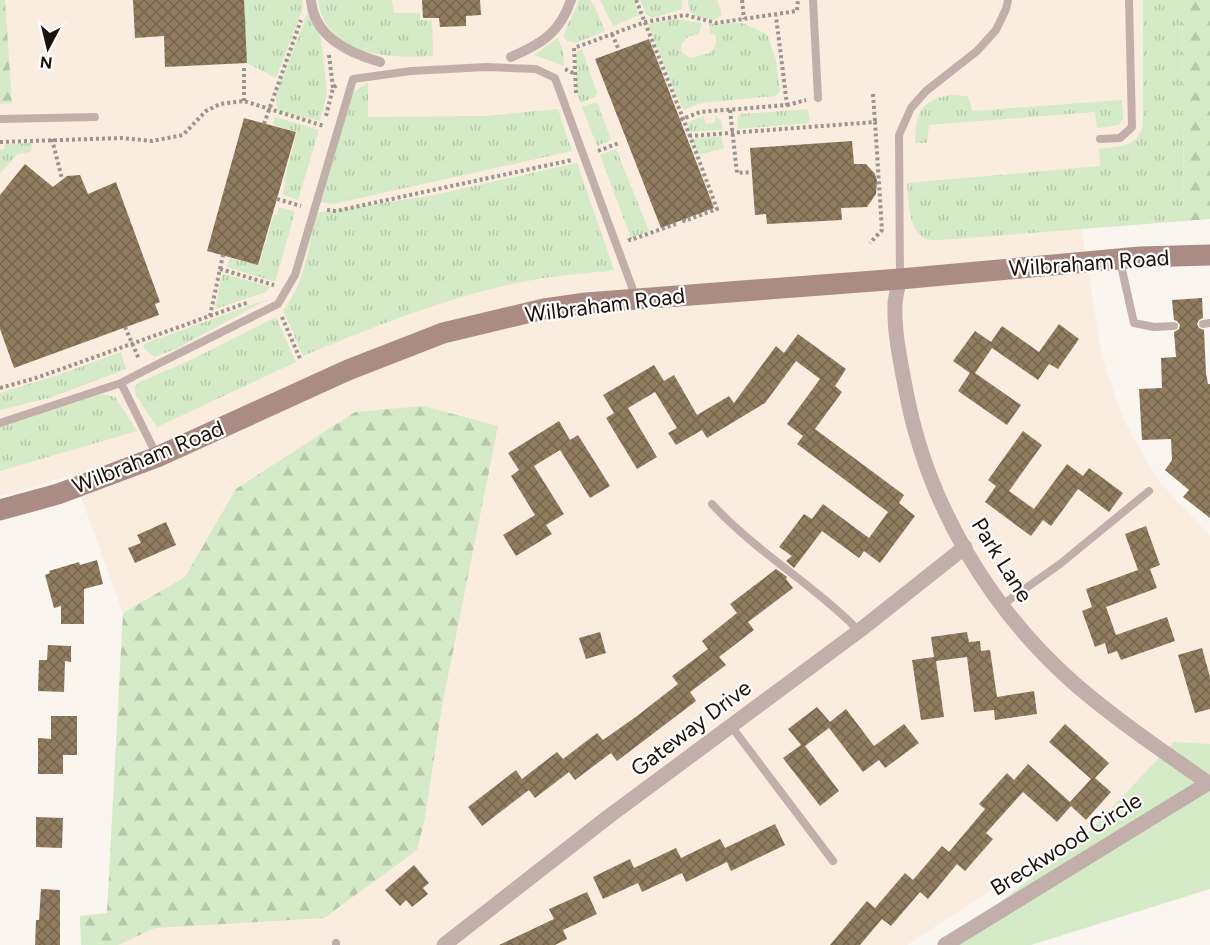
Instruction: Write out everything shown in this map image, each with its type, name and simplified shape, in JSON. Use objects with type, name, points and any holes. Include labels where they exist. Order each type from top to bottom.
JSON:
[{"type":"main road","name":"Wilbraham Road","points":[[0,510],[58,494],[157,458],[348,370],[443,333],[544,309],[586,303],[900,279],[1119,259],[1210,255]]},
{"type":"street","points":[[511,57],[539,44],[548,37],[563,18],[571,0]]},
{"type":"street","points":[[311,2],[320,25],[326,33],[347,50],[380,62]]},
{"type":"street","name":"Park Lane","points":[[900,279],[894,304],[899,353],[909,409],[936,492],[965,547],[1023,633],[1074,683],[1111,714],[1209,782]]},
{"type":"street","name":"Gateway Drive","points":[[444,945],[609,817],[859,631],[965,547]]},
{"type":"street","name":"Breckwood Circle","points":[[945,945],[1209,782]]},
{"type":"lane","points":[[813,0],[818,98]]},
{"type":"lane","points":[[900,279],[899,135],[911,108],[926,90],[977,51],[996,30],[1008,0]]},
{"type":"lane","points":[[1100,140],[1120,138],[1132,127],[1129,0]]},
{"type":"lane","points":[[0,423],[121,383],[278,304],[295,275],[353,79],[411,71],[486,67],[536,69],[555,78],[636,299]]},
{"type":"lane","points":[[0,119],[95,117]]},
{"type":"lane","points":[[1119,259],[1134,323],[1154,327],[1174,326]]},
{"type":"lane","points":[[121,383],[157,458]]},
{"type":"lane","points":[[1002,605],[1069,557],[1149,491]]},
{"type":"lane","points":[[712,504],[732,526],[835,607],[859,631]]},
{"type":"lane","points":[[731,726],[833,861]]},
{"type":"path","points":[[636,0],[717,209],[684,221],[684,219]]},
{"type":"path","points":[[742,0],[744,19]]},
{"type":"path","points":[[579,101],[575,92],[574,48],[645,22],[686,15],[716,23],[776,16],[797,11],[798,0]]},
{"type":"path","points":[[264,124],[304,14],[311,2]]},
{"type":"path","points":[[776,16],[787,105]]},
{"type":"path","points":[[321,137],[333,88],[326,33]]},
{"type":"path","points":[[612,34],[619,50]]},
{"type":"path","points":[[244,65],[244,101]]},
{"type":"path","points":[[333,88],[341,82]]},
{"type":"path","points":[[870,243],[882,230],[873,94]]},
{"type":"path","points":[[681,119],[700,112],[787,105],[818,98]]},
{"type":"path","points":[[0,142],[122,138],[152,141],[183,135],[206,111],[220,104],[244,101],[324,126]]},
{"type":"path","points":[[730,110],[737,173],[752,172]]},
{"type":"path","points":[[690,136],[875,122]]},
{"type":"path","points":[[52,140],[62,179]]},
{"type":"path","points":[[594,141],[602,162]]},
{"type":"path","points":[[598,151],[619,143]]},
{"type":"path","points":[[322,210],[336,211],[575,159]]},
{"type":"path","points":[[878,182],[886,181]]},
{"type":"path","points":[[277,199],[301,206],[304,195]]},
{"type":"path","points":[[626,229],[630,240],[676,224]]},
{"type":"path","points":[[210,316],[224,255]]},
{"type":"path","points":[[220,269],[278,286],[272,293]]},
{"type":"path","points":[[0,388],[36,378],[251,301]]},
{"type":"path","points":[[282,316],[301,362]]},
{"type":"path","points":[[125,327],[134,344]]},
{"type":"shaded area","points":[[0,0],[1162,0],[1161,218],[1081,226],[1102,357],[1123,419],[1158,480],[1210,536],[1210,753],[1075,835],[907,945],[81,945],[80,916],[107,913],[123,613],[73,475],[0,496]]},
{"type":"green space","points":[[0,0],[5,0],[12,103],[0,104]]},
{"type":"green space","points":[[244,0],[302,0],[303,8],[276,78],[247,63]]},
{"type":"green space","points":[[318,0],[392,0],[394,13],[420,13],[420,20],[432,20],[433,56],[379,54],[362,51],[346,44],[333,34],[324,19]]},
{"type":"green space","points":[[579,0],[590,0],[605,31],[575,43],[567,41],[564,37]]},
{"type":"green space","points":[[600,0],[633,0],[639,15],[613,26]]},
{"type":"green space","points":[[640,0],[682,0],[682,9],[652,18],[646,14]]},
{"type":"green space","points":[[688,0],[717,0],[721,16],[714,20],[695,15],[688,6]]},
{"type":"green space","points":[[1143,0],[1182,0],[1184,221],[941,240],[926,239],[920,235],[915,229],[910,214],[907,183],[1100,166],[1099,149],[1126,145],[1136,138],[1143,126]]},
{"type":"green space","points":[[1182,0],[1210,0],[1210,219],[1184,221]]},
{"type":"green space","points":[[308,12],[321,38],[327,93],[320,121],[279,111],[276,104],[276,95]]},
{"type":"green space","points":[[677,19],[702,23],[699,34],[689,36],[681,44],[681,51],[690,58],[710,53],[716,45],[716,36],[710,33],[709,24],[742,23],[767,34],[776,60],[780,91],[775,96],[701,103],[684,110],[648,24]]},
{"type":"green space","points":[[558,38],[563,51],[564,66],[534,55]]},
{"type":"green space","points":[[582,49],[597,93],[595,97],[581,103],[576,91],[576,55]]},
{"type":"green space","points":[[368,83],[368,117],[486,116],[558,109],[572,151],[333,204],[321,202],[352,93]]},
{"type":"green space","points":[[967,96],[972,111],[1122,100],[1123,119],[1119,125],[1097,128],[1095,112],[929,125],[927,143],[915,143],[918,116],[921,110],[940,97]]},
{"type":"green space","points":[[597,102],[611,140],[597,146],[582,107]]},
{"type":"green space","points":[[808,109],[810,123],[737,129],[738,116],[742,114]]},
{"type":"green space","points":[[715,115],[721,121],[723,130],[689,132],[688,122],[704,116],[705,124],[715,123]]},
{"type":"green space","points":[[275,117],[319,130],[298,200],[282,194],[297,132],[273,125]]},
{"type":"green space","points":[[721,136],[724,148],[698,155],[691,139]]},
{"type":"green space","points":[[33,143],[30,152],[18,154],[0,173],[0,149],[4,149],[5,144]]},
{"type":"green space","points":[[616,149],[649,231],[631,238],[600,155]]},
{"type":"green space","points":[[577,163],[614,270],[538,279],[469,295],[385,323],[303,356],[283,310],[301,276],[316,213],[429,196]]},
{"type":"green space","points":[[279,207],[295,212],[275,282],[227,267],[230,258],[259,265],[274,214],[277,215]]},
{"type":"green space","points":[[222,275],[270,287],[266,292],[215,309]]},
{"type":"green space","points":[[268,299],[176,349],[154,357],[144,348],[144,344]]},
{"type":"green space","points":[[276,317],[296,362],[157,427],[136,396],[134,387],[140,382],[195,358]]},
{"type":"green space","points":[[121,352],[126,369],[52,397],[0,410],[0,393]]},
{"type":"green space","points":[[102,394],[115,397],[137,431],[0,471],[0,426]]},
{"type":"green space","points":[[423,406],[498,426],[442,706],[425,818],[417,850],[324,918],[155,928],[118,945],[81,945],[80,916],[107,913],[123,613],[185,577],[236,489],[355,412]]},
{"type":"green space","points":[[1174,742],[1210,744],[1210,889],[1031,945],[944,945],[1082,839]]},
{"type":"building","points":[[133,0],[244,0],[247,63],[165,67],[164,36],[135,38]]},
{"type":"building","points":[[422,0],[480,0],[481,15],[466,16],[466,26],[440,27],[439,18],[423,18]]},
{"type":"building","points":[[649,39],[714,208],[661,228],[595,59]]},
{"type":"building","points":[[244,118],[296,132],[258,265],[207,251]]},
{"type":"building","points":[[852,141],[854,164],[866,164],[875,174],[877,181],[876,194],[867,207],[841,208],[842,220],[767,224],[766,214],[755,215],[750,148]]},
{"type":"building","points":[[25,164],[53,187],[67,176],[80,175],[88,194],[116,182],[160,302],[155,304],[159,315],[14,368],[0,329],[0,195]]},
{"type":"building","points":[[1202,298],[1203,318],[1197,324],[1204,330],[1206,373],[1208,384],[1210,384],[1210,518],[1183,497],[1189,490],[1165,470],[1172,460],[1171,439],[1142,440],[1139,389],[1162,388],[1161,358],[1176,357],[1174,332],[1179,329],[1180,325],[1174,320],[1172,300]]},
{"type":"building","points":[[1059,324],[1079,339],[1058,369],[1049,364],[1038,380],[992,348],[975,373],[1021,405],[1007,425],[958,391],[970,373],[953,361],[975,331],[991,342],[1002,326],[1039,352]]},
{"type":"building","points":[[798,334],[846,369],[835,386],[842,392],[815,429],[904,495],[899,503],[915,516],[880,563],[864,551],[859,558],[822,531],[794,568],[786,561],[792,556],[779,547],[804,514],[812,519],[823,504],[869,538],[888,512],[797,444],[803,436],[787,424],[820,379],[796,361],[765,403],[707,438],[702,430],[676,445],[668,433],[677,428],[655,392],[628,408],[657,457],[637,469],[606,418],[614,413],[603,395],[654,365],[664,381],[674,375],[697,415],[729,396],[734,403],[776,346],[784,353]]},
{"type":"building","points":[[559,421],[570,440],[578,435],[610,486],[590,498],[560,450],[534,466],[564,514],[546,525],[552,534],[516,556],[503,535],[535,515],[511,476],[519,470],[508,453]]},
{"type":"building","points":[[1023,431],[1042,445],[1009,491],[1034,509],[1067,464],[1083,476],[1089,468],[1123,493],[1109,512],[1078,489],[1051,526],[1043,520],[1031,536],[985,502],[996,486],[988,480]]},
{"type":"building","points":[[166,522],[176,545],[135,563],[128,548],[141,543],[137,535]]},
{"type":"building","points":[[1146,526],[1160,565],[1150,569],[1157,588],[1106,607],[1116,635],[1167,617],[1175,641],[1121,660],[1117,651],[1108,654],[1105,643],[1095,647],[1082,611],[1092,607],[1086,589],[1138,570],[1125,534]]},
{"type":"building","points":[[97,560],[103,584],[84,589],[84,624],[61,624],[61,606],[54,608],[45,575],[50,573],[49,571],[79,562],[80,565]]},
{"type":"building","points":[[776,569],[787,577],[786,579],[793,588],[748,622],[754,630],[719,657],[726,665],[690,692],[696,701],[617,761],[611,753],[575,780],[569,772],[535,798],[529,790],[482,826],[468,807],[516,770],[522,779],[557,752],[563,759],[597,733],[603,740],[637,716],[678,684],[672,676],[708,649],[702,641],[737,613],[730,604]]},
{"type":"building","points":[[600,632],[606,653],[586,659],[579,638]]},
{"type":"building","points":[[967,632],[969,642],[980,641],[981,651],[990,650],[997,697],[1034,691],[1037,714],[995,720],[994,710],[974,712],[967,657],[936,661],[944,717],[921,720],[912,660],[934,657],[931,637]]},
{"type":"building","points":[[48,645],[71,646],[71,662],[65,661],[64,692],[38,691],[39,660],[47,660]]},
{"type":"building","points":[[1202,648],[1210,677],[1210,709],[1195,713],[1178,655]]},
{"type":"building","points":[[817,707],[830,722],[846,709],[874,746],[904,724],[919,743],[885,768],[879,760],[863,772],[829,728],[805,746],[839,791],[820,806],[783,758],[801,745],[788,729]]},
{"type":"building","points":[[51,716],[77,716],[77,755],[63,755],[63,774],[38,774],[38,738],[51,739]]},
{"type":"building","points":[[1065,724],[1109,763],[1095,778],[1111,792],[1086,820],[1071,806],[1057,822],[1023,792],[986,833],[993,839],[965,871],[957,864],[928,899],[920,892],[891,926],[882,919],[860,945],[830,945],[867,901],[875,908],[905,873],[913,880],[942,846],[949,852],[985,809],[979,804],[1007,773],[1014,780],[1028,764],[1070,802],[1091,779],[1049,742]]},
{"type":"building","points":[[36,817],[63,818],[62,848],[36,847]]},
{"type":"building","points":[[775,824],[785,845],[731,871],[727,862],[686,882],[682,873],[642,892],[638,883],[603,899],[593,877],[630,859],[634,868],[676,848],[681,858],[720,839],[725,848]]},
{"type":"building","points":[[414,865],[429,883],[423,888],[428,894],[412,907],[406,900],[400,906],[385,890]]},
{"type":"building","points":[[41,889],[60,890],[60,945],[35,945]]},
{"type":"building","points":[[587,892],[597,914],[563,930],[567,939],[555,945],[499,945],[554,919],[549,909]]}]
